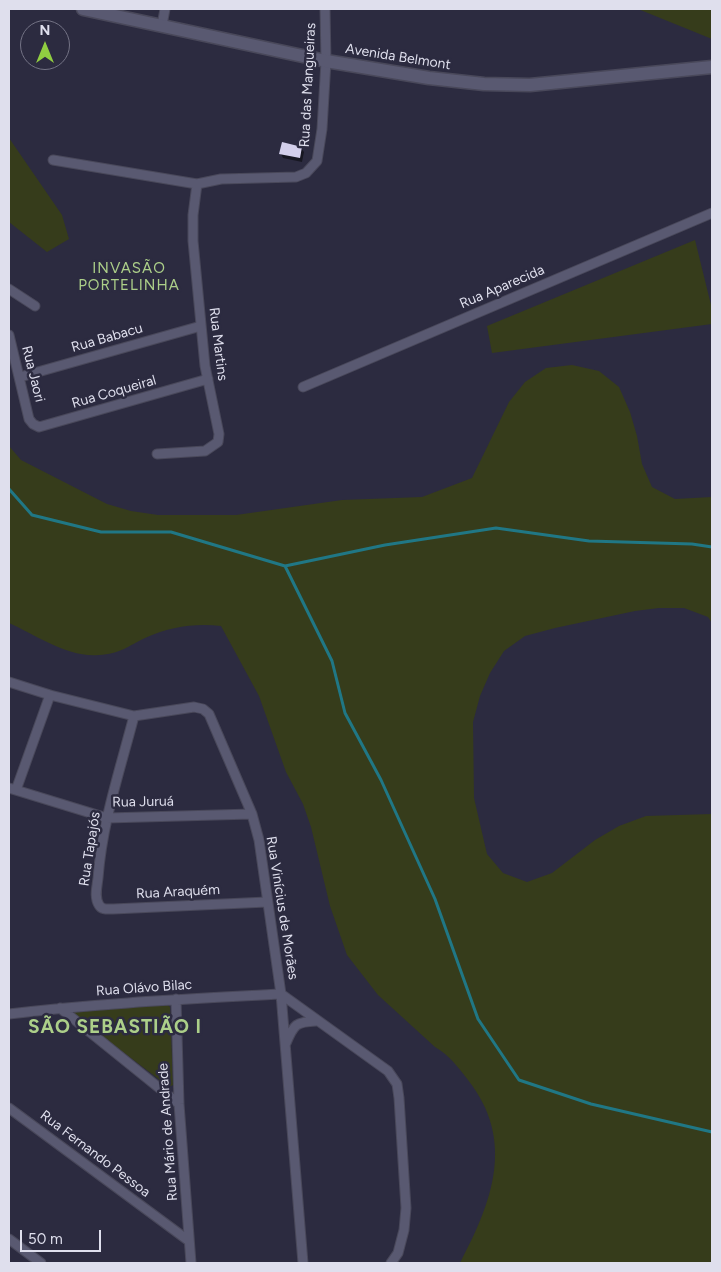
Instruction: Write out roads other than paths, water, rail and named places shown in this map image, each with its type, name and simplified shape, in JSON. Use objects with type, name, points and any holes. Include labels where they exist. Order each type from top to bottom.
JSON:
[{"type":"street","name":"Avenida Belmont","points":[[83,9],[326,61],[429,78],[484,84],[530,85],[712,67]]},
{"type":"street","points":[[162,25],[165,9]]},
{"type":"street","name":"Rua das Mangueiras","points":[[53,160],[197,184],[221,179],[296,177],[306,173],[316,161],[322,129],[326,61],[325,9]]},
{"type":"street","name":"Rua Martins","points":[[157,454],[205,451],[218,442],[219,434],[208,379],[201,326],[193,241],[193,215],[197,184]]},
{"type":"street","name":"Rua Aparecida","points":[[303,387],[712,213]]},
{"type":"street","points":[[9,289],[35,306]]},
{"type":"street","name":"Rua Babacu","points":[[20,377],[201,326]]},
{"type":"street","name":"Rua Jaori","points":[[9,335],[30,419]]},
{"type":"street","name":"Rua Coqueiral","points":[[30,419],[33,424],[39,426],[48,425],[208,379]]},
{"type":"street","name":"Rua Vinícius de Morães","points":[[9,682],[50,695],[134,716],[194,707],[203,709],[209,714],[252,814],[260,840],[281,994],[303,1263]]},
{"type":"street","points":[[12,789],[50,695]]},
{"type":"street","name":"Rua Tapajós","points":[[96,898],[100,856],[107,818],[134,716]]},
{"type":"street","name":"Rua Juruá","points":[[12,789],[107,818],[252,814]]},
{"type":"street","name":"Rua Araquém","points":[[96,898],[103,909],[267,902]]},
{"type":"street","points":[[281,994],[388,1072],[397,1084],[404,1152],[406,1208],[398,1253],[391,1263]]},
{"type":"street","name":"Rua Olávo Bilac","points":[[9,1014],[60,1008],[281,994]]},
{"type":"street","name":"Rua Mário de Andrade","points":[[176,1000],[179,1104],[191,1263]]},
{"type":"street","points":[[60,1008],[179,1104]]},
{"type":"street","points":[[286,1044],[296,1024],[316,1021]]},
{"type":"street","name":"Rua Fernando Pessoa","points":[[9,1108],[189,1241]]},
{"type":"street","points":[[9,1239],[41,1263]]},
{"type":"waterway","points":[[9,489],[32,515],[101,532],[171,532],[285,566],[385,545],[496,528],[589,541],[692,544],[712,547]]},
{"type":"waterway","points":[[285,566],[332,661],[345,713],[381,780],[435,899],[478,1019],[519,1080],[591,1104],[712,1132]]},
{"type":"district","name":"INVASÃO PORTELINHA","points":[[129,278]]},
{"type":"district","name":"SÃO SEBASTIÃO I","points":[[115,1027]]}]
